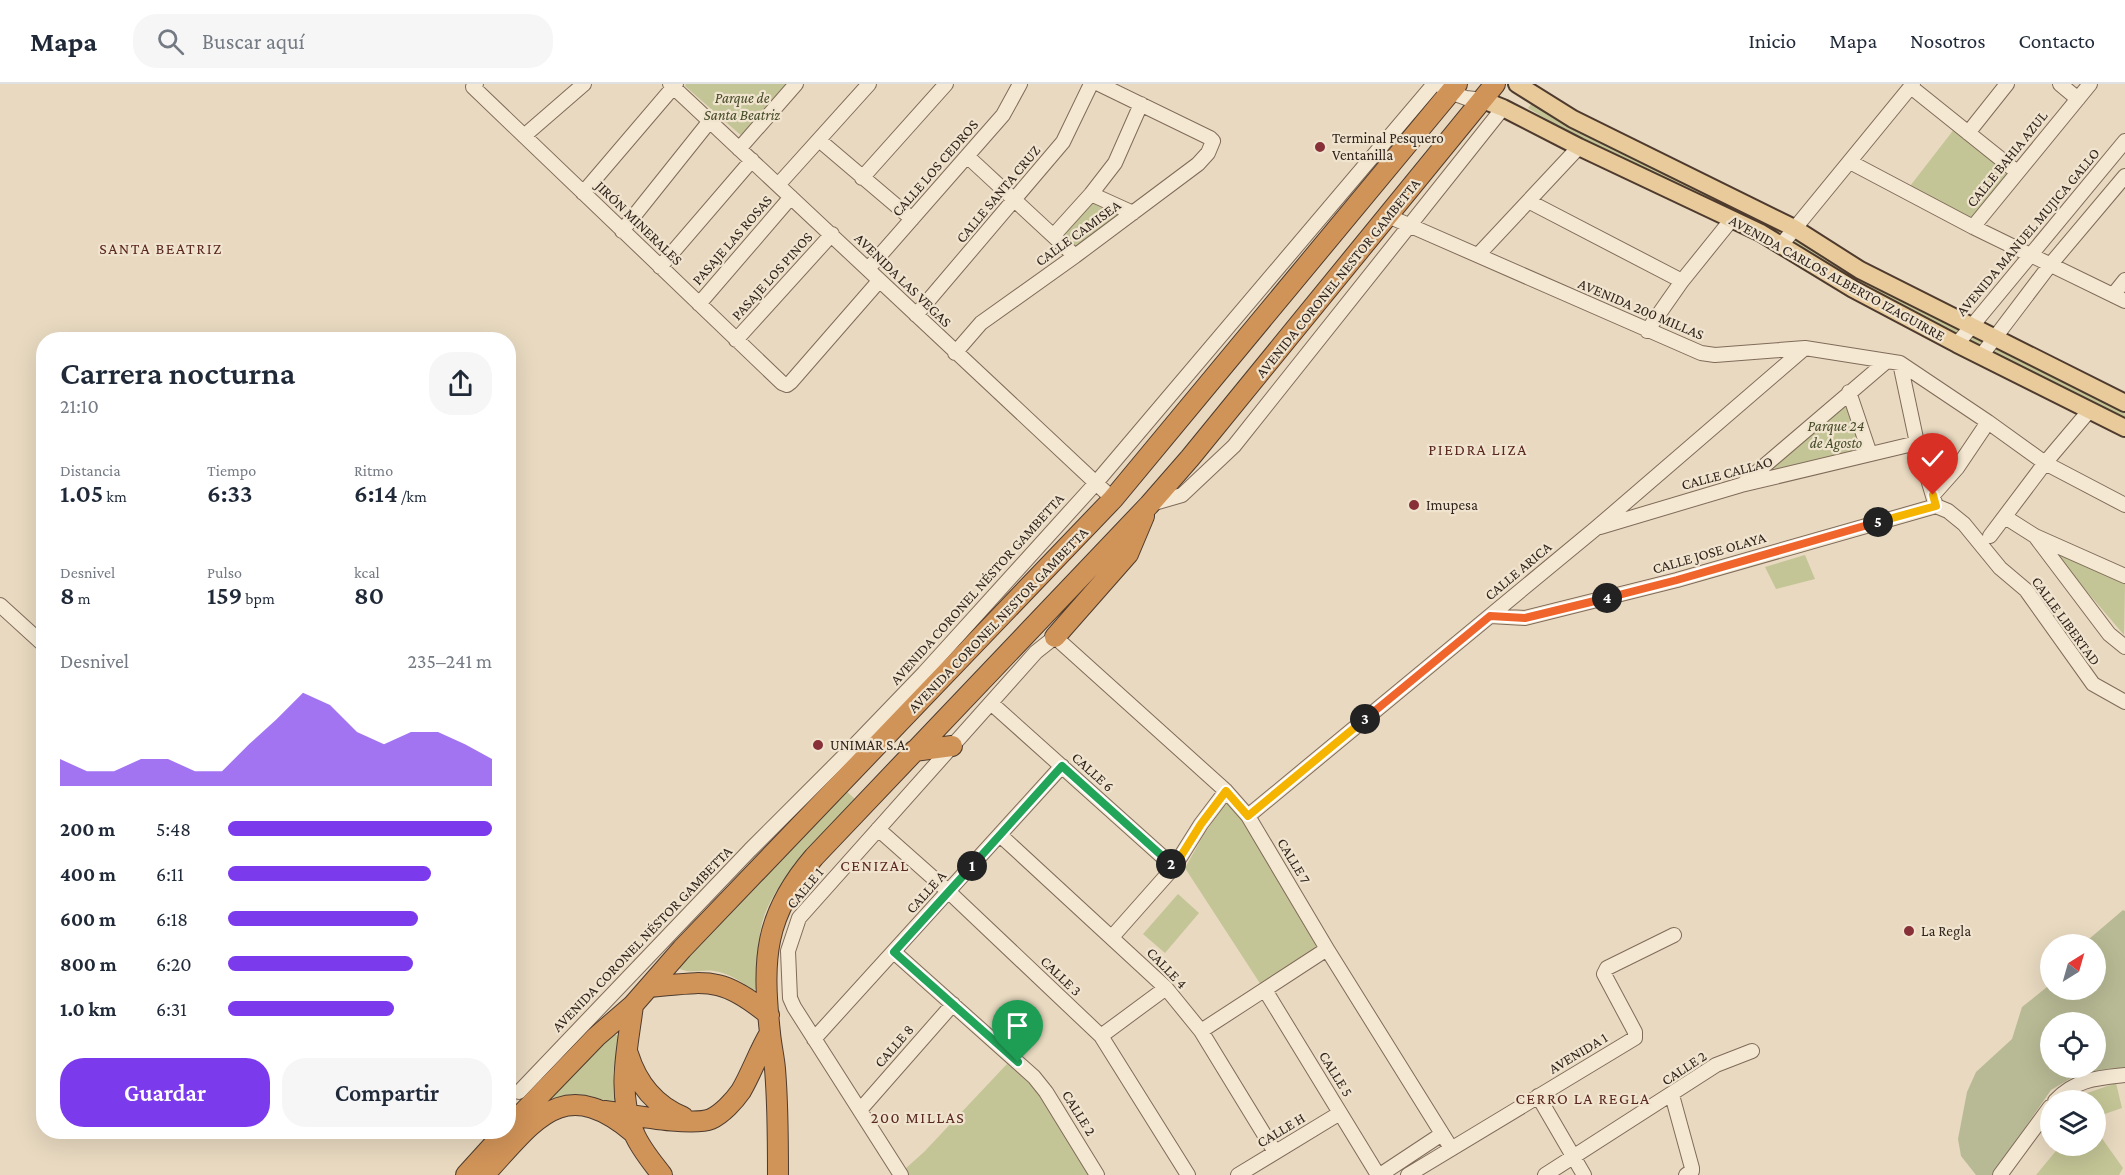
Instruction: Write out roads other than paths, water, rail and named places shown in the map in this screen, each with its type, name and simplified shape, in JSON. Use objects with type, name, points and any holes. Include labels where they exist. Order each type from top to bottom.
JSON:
[{"type":"highway","name":"AVENIDA CORONEL NESTOR GAMBETTA","points":[[778,1175],[775,1069],[769,1024],[767,954],[775,920],[788,891],[814,857],[1149,505],[1190,458],[1495,84]]},
{"type":"highway","points":[[1483,99],[1506,84]]},
{"type":"highway","name":"AVENIDA CORONEL NESTOR GAMBETTA","points":[[516,1113],[525,1097],[633,1005],[682,949],[1113,500],[1441,86]]},
{"type":"highway","points":[[1055,637],[1128,554],[1149,505]]},
{"type":"highway","points":[[914,751],[952,746]]},
{"type":"highway","points":[[631,1123],[641,1117],[697,1122],[710,1119],[722,1112],[740,1092],[769,1024],[750,999],[720,984],[692,982],[649,987]]},
{"type":"highway","points":[[633,1005],[623,1083],[625,1100],[631,1123],[662,1175]]},
{"type":"highway","points":[[627,1052],[632,1069],[652,1097],[665,1108],[697,1122]]},
{"type":"highway","points":[[484,1175],[534,1123],[548,1112],[562,1106],[589,1105],[631,1123]]},
{"type":"highway","name":"AVENIDA CORONEL NESTOR GAMBETTA","points":[[466,1175],[498,1139]]},
{"type":"main road","name":"AVENIDA CARLOS ALBERTO IZAGUIRRE","points":[[1517,84],[1573,119],[1794,228],[1860,270],[2125,403]]},
{"type":"main road","name":"AVENIDA CARLOS ALBERTO IZAGUIRRE","points":[[1483,99],[1782,244],[1853,289],[2125,428]]},
{"type":"street","points":[[524,136],[584,84]]},
{"type":"street","points":[[739,149],[796,84]]},
{"type":"street","points":[[778,185],[869,84]]},
{"type":"street","points":[[862,178],[946,84]]},
{"type":"street","name":"CALLE LOS CEDROS","points":[[868,269],[1004,115],[1020,84]]},
{"type":"street","name":"CALLE SANTA CRUZ","points":[[916,315],[1063,142],[1091,84]]},
{"type":"street","points":[[1054,235],[1115,163],[1142,104],[1099,84]]},
{"type":"street","points":[[1968,133],[2007,84]]},
{"type":"street","points":[[2060,84],[2078,99]]},
{"type":"street","name":"CALLE BAHIA AZUL","points":[[1973,227],[2090,84]]},
{"type":"street","name":"JIRÓN MINERALES","points":[[474,85],[622,231],[782,383],[787,385],[791,382],[879,281]]},
{"type":"street","points":[[583,193],[673,85]]},
{"type":"street","name":"AVENIDA LAS VEGAS","points":[[673,85],[709,122],[832,234],[955,353],[1113,500]]},
{"type":"street","points":[[1782,244],[1912,85],[2017,172]]},
{"type":"street","points":[[1441,86],[1466,98],[1483,99]]},
{"type":"street","name":"AVENIDA CORONEL NÉSTOR GAMBETTA","points":[[525,1097],[750,850],[924,673],[1095,484],[1441,86]]},
{"type":"street","name":"CALLE CAMISEA","points":[[955,353],[981,323],[1198,164],[1213,145],[1210,138],[1142,104]]},
{"type":"street","points":[[1149,505],[1182,495],[1234,446],[1503,108]]},
{"type":"street","points":[[622,231],[709,122]]},
{"type":"street","points":[[819,141],[912,219]]},
{"type":"street","name":"AVENIDA MANUEL MUJICA GALLO","points":[[1958,344],[2125,141]]},
{"type":"street","points":[[1478,255],[1579,147]]},
{"type":"street","points":[[967,156],[1075,256]]},
{"type":"street","points":[[660,267],[752,160]]},
{"type":"street","points":[[1850,162],[1973,227],[2119,298],[2125,280]]},
{"type":"street","points":[[1981,356],[2050,265],[2125,176]]},
{"type":"street","points":[[1091,194],[1133,213]]},
{"type":"street","name":"PASAJE LAS ROSAS","points":[[699,304],[791,197]]},
{"type":"street","points":[[1530,202],[1682,281]]},
{"type":"street","name":"AVENIDA 200 MILLAS","points":[[1388,216],[1701,353],[1715,355],[1805,348],[1893,362],[1988,422],[2045,463],[2125,505]]},
{"type":"street","points":[[1647,331],[1682,281],[1732,219]]},
{"type":"street","name":"PASAJE LOS PINOS","points":[[736,340],[832,234]]},
{"type":"street","name":"CALLE ARICA","points":[[1248,816],[1595,529],[1805,348]]},
{"type":"street","points":[[1742,485],[1849,392],[1893,362],[1934,501]]},
{"type":"street","points":[[1849,392],[1870,454]]},
{"type":"street","points":[[1990,536],[2045,463],[2089,411]]},
{"type":"street","points":[[1934,501],[1988,422]]},
{"type":"street","name":"CALLE CALLAO","points":[[1595,529],[1742,485],[1917,443]]},
{"type":"street","name":"CALLE JOSE OLAYA","points":[[1490,616],[1525,618],[1677,580],[1934,501]]},
{"type":"street","name":"CALLE LIBERTAD","points":[[1934,501],[1964,524],[2000,568],[2026,590],[2093,684],[2125,702]]},
{"type":"street","points":[[1621,506],[1629,518]]},
{"type":"street","points":[[2006,517],[2035,536],[2125,576]]},
{"type":"street","points":[[2035,536],[2109,634],[2125,647]]},
{"type":"street","points":[[1515,595],[1515,606],[1525,618]]},
{"type":"street","points":[[0,605],[36,638]]},
{"type":"street","name":"CALLE 1","points":[[900,1175],[794,1007],[790,998],[788,951],[799,918],[1036,652],[1055,637]]},
{"type":"street","name":"CALLE 7","points":[[1055,637],[1226,791],[1248,816],[1327,949],[1451,1148]]},
{"type":"street","name":"CALLE 6","points":[[991,703],[1174,867]]},
{"type":"street","name":"CALLE A","points":[[814,1039],[1062,766]]},
{"type":"street","points":[[1112,937],[1174,867],[1201,824],[1226,791]]},
{"type":"street","name":"CALLE 3","points":[[878,829],[949,892],[1101,1036],[1188,1175]]},
{"type":"street","name":"CALLE 4","points":[[1000,835],[1166,988],[1201,1031],[1275,1152]]},
{"type":"street","name":"AVENIDA 1","points":[[1408,1175],[1635,1038],[1635,1032],[1604,974],[1605,971],[1674,935]]},
{"type":"street","points":[[1201,1031],[1327,949]]},
{"type":"street","name":"CALLE 2","points":[[894,952],[1018,1062],[1046,1092],[1097,1175]]},
{"type":"street","points":[[1101,1036],[1166,988]]},
{"type":"street","name":"CALLE 5","points":[[1264,990],[1379,1175]]},
{"type":"street","name":"CALLE 8","points":[[861,1110],[953,1004]]},
{"type":"street","name":"CALLE 2","points":[[1545,1175],[1716,1065],[1752,1051]]},
{"type":"street","points":[[2068,1090],[2087,1080],[2125,1075]]},
{"type":"street","points":[[516,1089],[525,1097]]},
{"type":"street","points":[[1672,1095],[1689,1173]]},
{"type":"street","points":[[1538,1096],[1584,1175]]},
{"type":"street","name":"CALLE H","points":[[1238,1175],[1340,1113]]},
{"type":"street","points":[[2000,1175],[2040,1121]]},
{"type":"street","points":[[1379,1175],[1442,1134]]},
{"type":"place","name":"Terminal Pesquero Ventanilla","points":[[1320,147]]},
{"type":"place","name":"Imupesa","points":[[1414,505]]},
{"type":"place","name":"UNIMAR S.A.","points":[[818,745]]},
{"type":"place","name":"La Regla","points":[[1909,931]]},
{"type":"district","name":"SANTA BEATRIZ","points":[[161,248]]},
{"type":"district","name":"PIEDRA LIZA","points":[[1478,449]]},
{"type":"district","name":"CENIZAL","points":[[875,865]]},
{"type":"district","name":"CERRO LA REGLA","points":[[1583,1098]]},
{"type":"district","name":"200 MILLAS","points":[[918,1117]]},
{"type":"park label","name":"Parque de Santa Beatriz","points":[[742,106]]},
{"type":"park label","name":"Parque 24 de Agosto","points":[[1836,434]]}]
